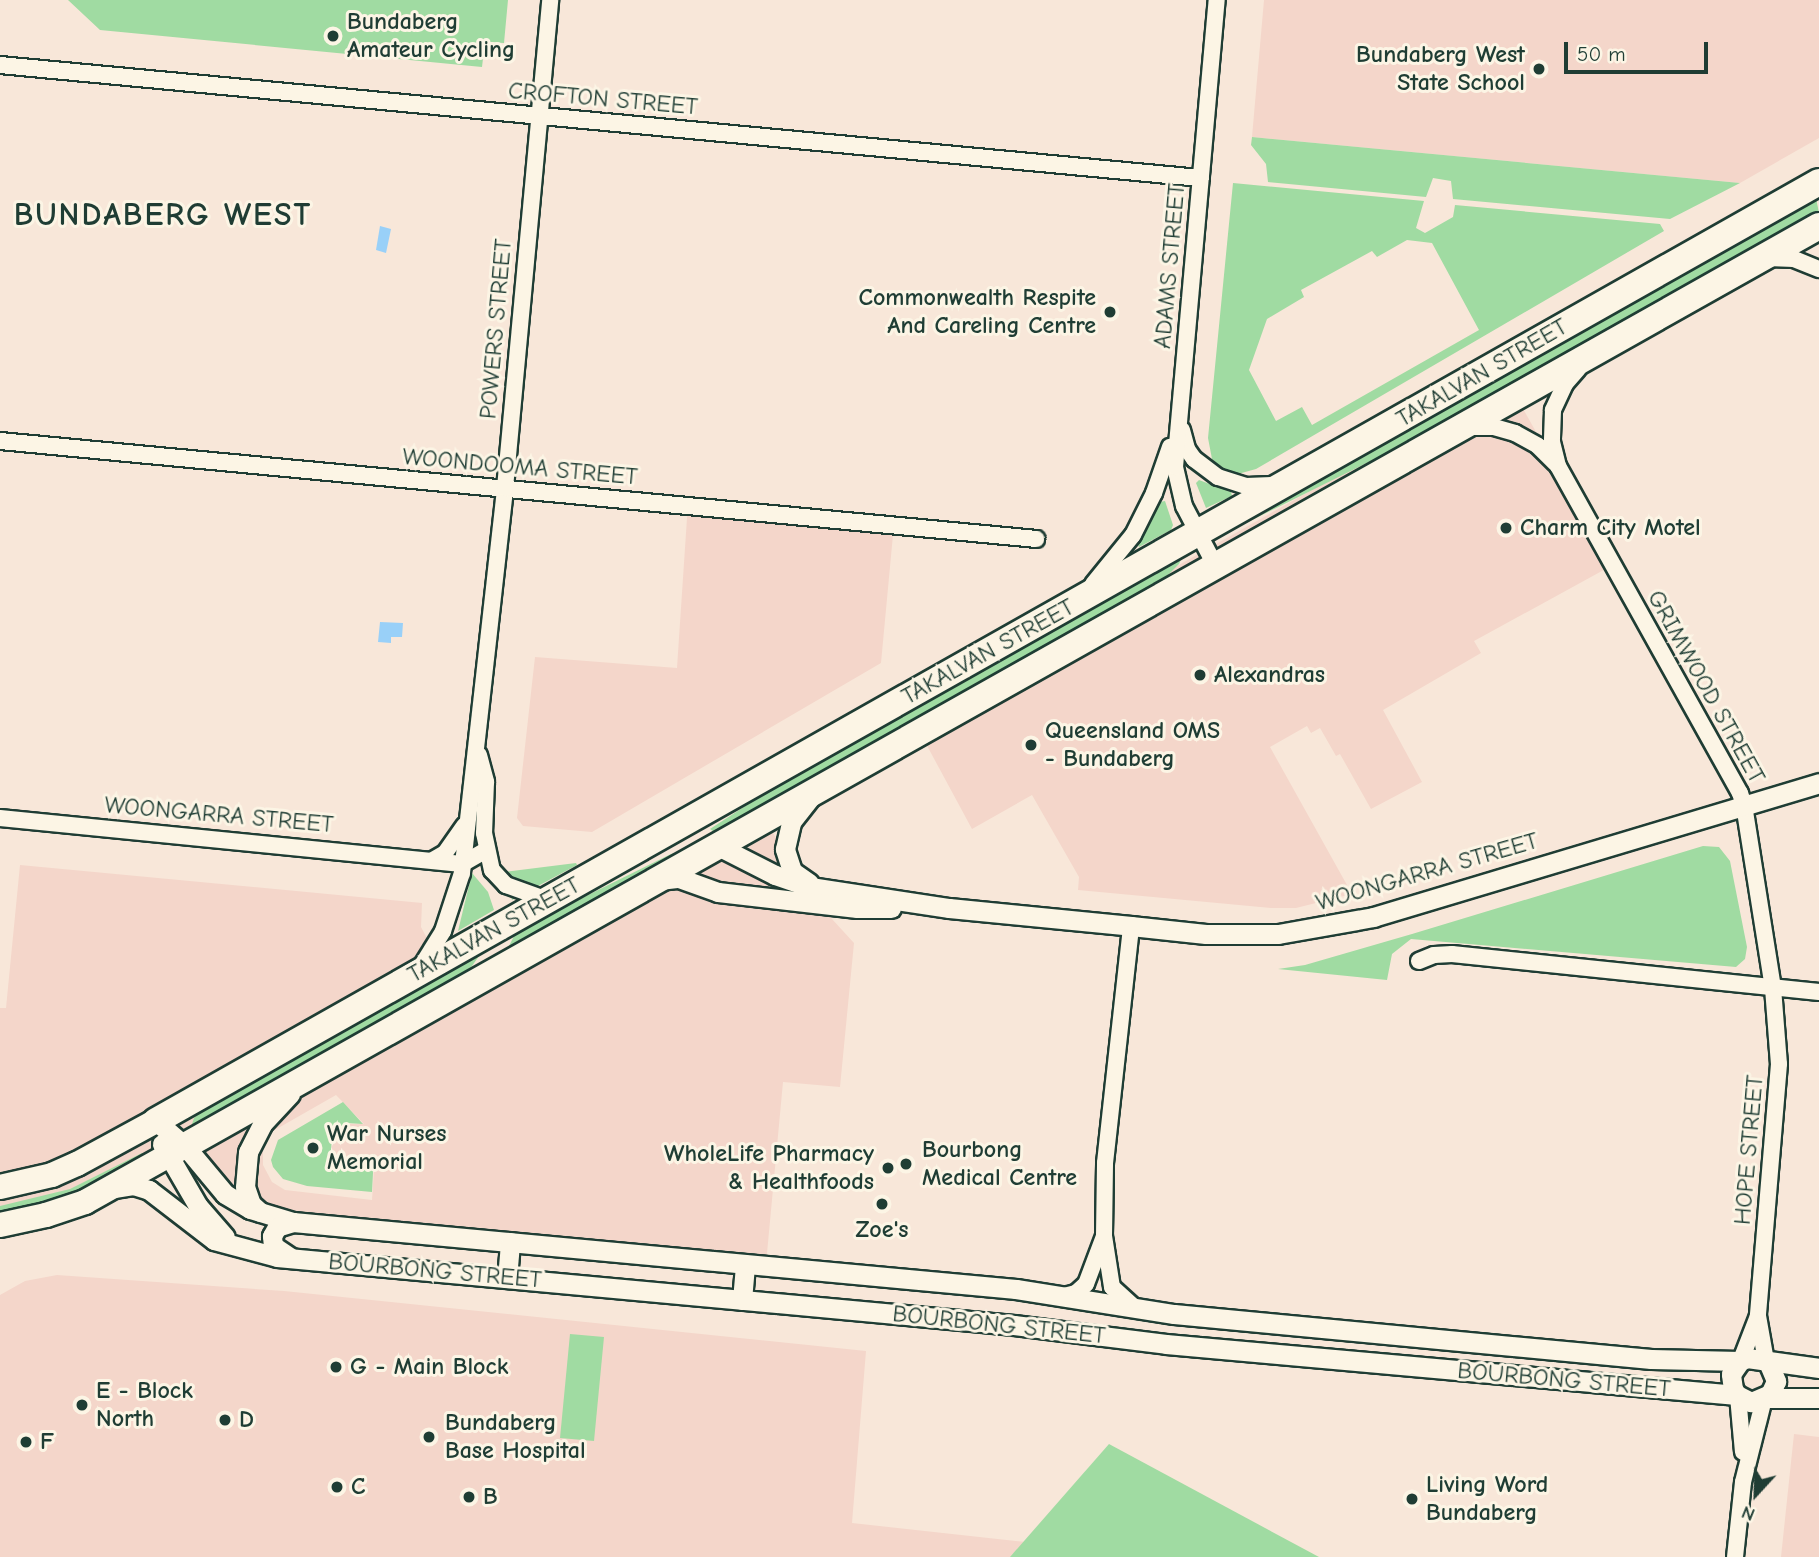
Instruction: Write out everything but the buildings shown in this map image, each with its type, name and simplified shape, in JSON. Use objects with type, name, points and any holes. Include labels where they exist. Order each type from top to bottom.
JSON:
[{"type":"highway","name":"TAKALVAN STREET","points":[[154,1123],[1819,182]]},
{"type":"highway","name":"TAKALVAN STREET","points":[[177,1151],[1819,226]]},
{"type":"highway","points":[[655,840],[682,834],[718,846]]},
{"type":"main road","points":[[0,1187],[52,1175],[154,1123]]},
{"type":"main road","points":[[1,1224],[67,1209],[177,1151]]},
{"type":"street","name":"POWERS STREET","points":[[414,975],[430,956],[443,931],[462,864],[505,488],[550,0]]},
{"type":"street","name":"ADAMS STREET","points":[[1215,565],[1197,532],[1178,486],[1175,467],[1217,0]]},
{"type":"street","name":"CROFTON STREET","points":[[0,65],[1201,177]]},
{"type":"street","points":[[1757,261],[1794,258],[1819,269]]},
{"type":"street","name":"GRIMWOOD STREET","points":[[1591,354],[1565,384],[1553,410],[1552,442],[1558,466],[1741,793],[1773,988]]},
{"type":"street","points":[[1179,418],[1187,449],[1204,468],[1219,477],[1234,483],[1260,487],[1294,480]]},
{"type":"street","points":[[1075,603],[1108,567],[1139,524],[1160,477],[1179,418]]},
{"type":"street","name":"GRIMWOOD STREET","points":[[1461,427],[1494,427],[1515,433],[1538,446],[1558,466]]},
{"type":"street","name":"WOONDOOMA STREET","points":[[0,441],[1037,540]]},
{"type":"street","name":"POWERS STREET","points":[[477,746],[486,782],[486,850]]},
{"type":"street","name":"WOONGARRA STREET","points":[[718,846],[775,875],[825,889],[948,908],[1243,935],[1278,934],[1343,924],[1819,782]]},
{"type":"street","name":"WOONGARRA STREET","points":[[815,792],[791,822],[785,849],[792,871],[807,883],[825,889]]},
{"type":"street","name":"WOONGARRA STREET","points":[[0,818],[462,864]]},
{"type":"street","points":[[433,860],[456,840],[468,819]]},
{"type":"street","points":[[462,864],[486,850],[492,870],[506,885],[548,900]]},
{"type":"street","name":"WOONGARRA STREET","points":[[658,880],[679,878],[718,892],[857,908],[948,908]]},
{"type":"street","points":[[1131,926],[1105,1163],[1104,1236],[1112,1287],[1122,1299],[1165,1316],[1169,1330],[1164,1339],[1149,1342]]},
{"type":"street","points":[[1419,961],[1434,955],[1452,954],[1819,992]]},
{"type":"street","name":"HOPE STREET","points":[[1767,1362],[1758,1316],[1779,1064],[1773,988]]},
{"type":"street","points":[[267,1216],[256,1209],[247,1196],[245,1168],[249,1147],[262,1124],[306,1078]]},
{"type":"street","points":[[154,1123],[177,1151],[215,1227],[235,1242],[261,1255]]},
{"type":"street","name":"BOURBONG STREET","points":[[177,1151],[225,1194],[267,1216],[293,1222],[1054,1295],[1147,1310],[1651,1359],[1740,1361]]},
{"type":"street","points":[[109,1189],[133,1185],[149,1190],[214,1240],[261,1255]]},
{"type":"street","points":[[290,1258],[273,1246],[272,1236],[277,1227],[293,1222]]},
{"type":"street","points":[[1041,1328],[1030,1322],[1026,1311],[1030,1300],[1076,1293],[1086,1284],[1104,1236]]},
{"type":"street","points":[[507,1278],[510,1242]]},
{"type":"street","name":"BOURBONG STREET","points":[[261,1255],[1041,1328],[1149,1342],[1738,1396]]},
{"type":"street","points":[[742,1300],[745,1264]]},
{"type":"street","name":"HOPE STREET","points":[[1740,1361],[1758,1316]]},
{"type":"street","points":[[1819,1368],[1767,1362],[1754,1357],[1740,1361],[1731,1374],[1733,1389],[1738,1396],[1751,1402],[1765,1399],[1819,1398]]},
{"type":"street","points":[[1735,1557],[1743,1482],[1765,1399],[1776,1381],[1767,1362]]},
{"type":"street","points":[[1738,1396],[1743,1482]]},
{"type":"shaded area","name":"Bundaberg West State School","points":[[1264,0],[1819,0],[1819,138],[1740,183],[1252,137]]},
{"type":"shaded area","points":[[1507,380],[1611,566],[1474,641],[1481,653],[1383,710],[1422,782],[1371,809],[1340,754],[1336,756],[1320,728],[1311,733],[1307,726],[1270,747],[1352,894],[1296,908],[1271,908],[1078,890],[1079,877],[1032,795],[972,829],[911,716]]},
{"type":"shaded area","points":[[688,503],[894,524],[881,663],[592,832],[523,826],[517,818],[535,657],[677,668]]},
{"type":"shaded area","points":[[757,806],[810,895],[854,943],[840,1087],[783,1082],[766,1264],[251,1208],[181,1132],[120,1168],[66,1194],[0,1210],[0,1008],[6,1008],[20,865],[422,903],[421,927],[447,976],[212,1114],[501,957]],"holes":[[[336,1095],[364,1124],[346,1124],[332,1134],[332,1151],[343,1164],[360,1165],[375,1154],[372,1200],[285,1190],[272,1182],[263,1165],[263,1148],[273,1131]]]},
{"type":"shaded area","name":"Bundaberg Base Hospital","points":[[57,1275],[284,1291],[866,1351],[852,1523],[1026,1542],[1011,1557],[0,1557],[0,1295],[25,1281]]},
{"type":"shaded area","points":[[1794,1434],[1819,1437],[1819,1557],[1781,1557]]},
{"type":"green space","name":"Bundaberg Amateur Cycling","points":[[68,0],[508,0],[504,43],[485,42],[482,67],[100,30]]},
{"type":"green space","points":[[1252,137],[1740,183],[1670,219],[1453,199],[1451,181],[1433,178],[1426,197],[1268,182],[1266,164],[1251,145]]},
{"type":"green space","points":[[1233,183],[1424,201],[1416,228],[1425,233],[1453,217],[1455,205],[1660,224],[1664,231],[1256,469],[1238,474],[1221,469],[1212,459],[1208,438]],"holes":[[[1407,240],[1432,243],[1479,330],[1312,425],[1302,407],[1276,421],[1249,370],[1267,319],[1304,297],[1301,290],[1372,251],[1377,257]]]},
{"type":"green space","points":[[1816,198],[1819,213],[1409,442],[1234,529]]},
{"type":"green space","points":[[1199,480],[1231,492],[1232,496],[1206,508],[1196,483]]},
{"type":"green space","points":[[1165,501],[1173,525],[1171,530],[1139,547],[1137,543],[1160,502]]},
{"type":"green space","points":[[1182,557],[1179,564],[1158,585],[716,833],[710,829],[793,775]]},
{"type":"green space","points":[[1703,846],[1719,847],[1730,861],[1747,947],[1745,959],[1736,967],[1411,939],[1392,954],[1387,980],[1278,969],[1305,965]]},
{"type":"green space","points":[[684,851],[506,952],[517,930],[671,854]]},
{"type":"green space","points":[[577,865],[512,900],[505,872]]},
{"type":"green space","points":[[472,873],[488,892],[494,910],[458,931]]},
{"type":"green space","points":[[484,949],[472,966],[454,981],[190,1130],[194,1118],[204,1107]]},
{"type":"green space","points":[[343,1102],[363,1124],[346,1123],[332,1133],[331,1152],[343,1165],[360,1166],[374,1154],[372,1192],[307,1186],[283,1179],[271,1160],[278,1140]]},
{"type":"green space","points":[[142,1153],[146,1159],[53,1203],[0,1213],[0,1206],[70,1189]]},
{"type":"green space","points":[[570,1334],[604,1337],[594,1441],[560,1438]]},
{"type":"green space","points":[[1109,1444],[1319,1557],[1010,1557]]},
{"type":"water","points":[[380,226],[391,229],[386,253],[376,250]]},
{"type":"water","points":[[380,622],[403,623],[402,637],[391,637],[391,643],[378,642]]},
{"type":"place","name":"Bundaberg Amateur Cycling","points":[[333,36]]},
{"type":"place","name":"Bundaberg West State School","points":[[1539,69]]},
{"type":"place","name":"Commonwealth Respite And Careling Centre","points":[[1110,312]]},
{"type":"place","name":"Charm City Motel","points":[[1506,528]]},
{"type":"place","name":"Alexandras","points":[[1200,675]]},
{"type":"place","name":"Queensland OMS - Bundaberg","points":[[1031,745]]},
{"type":"place","name":"War Nurses Memorial","points":[[313,1148]]},
{"type":"place","name":"Bourbong Medical Centre","points":[[906,1164]]},
{"type":"place","name":"WholeLife Pharmacy & Healthfoods","points":[[888,1168]]},
{"type":"place","name":"Zoe's","points":[[882,1204]]},
{"type":"place","name":"G - Main Block","points":[[336,1367]]},
{"type":"place","name":"E - Block North","points":[[82,1405]]},
{"type":"place","name":"D","points":[[225,1420]]},
{"type":"place","name":"Bundaberg Base Hospital","points":[[429,1437]]},
{"type":"place","name":"F","points":[[26,1442]]},
{"type":"place","name":"C","points":[[337,1487]]},
{"type":"place","name":"B","points":[[469,1497]]},
{"type":"place","name":"Living Word Bundaberg","points":[[1412,1499]]},
{"type":"district","name":"BUNDABERG WEST","points":[[163,215]]}]
